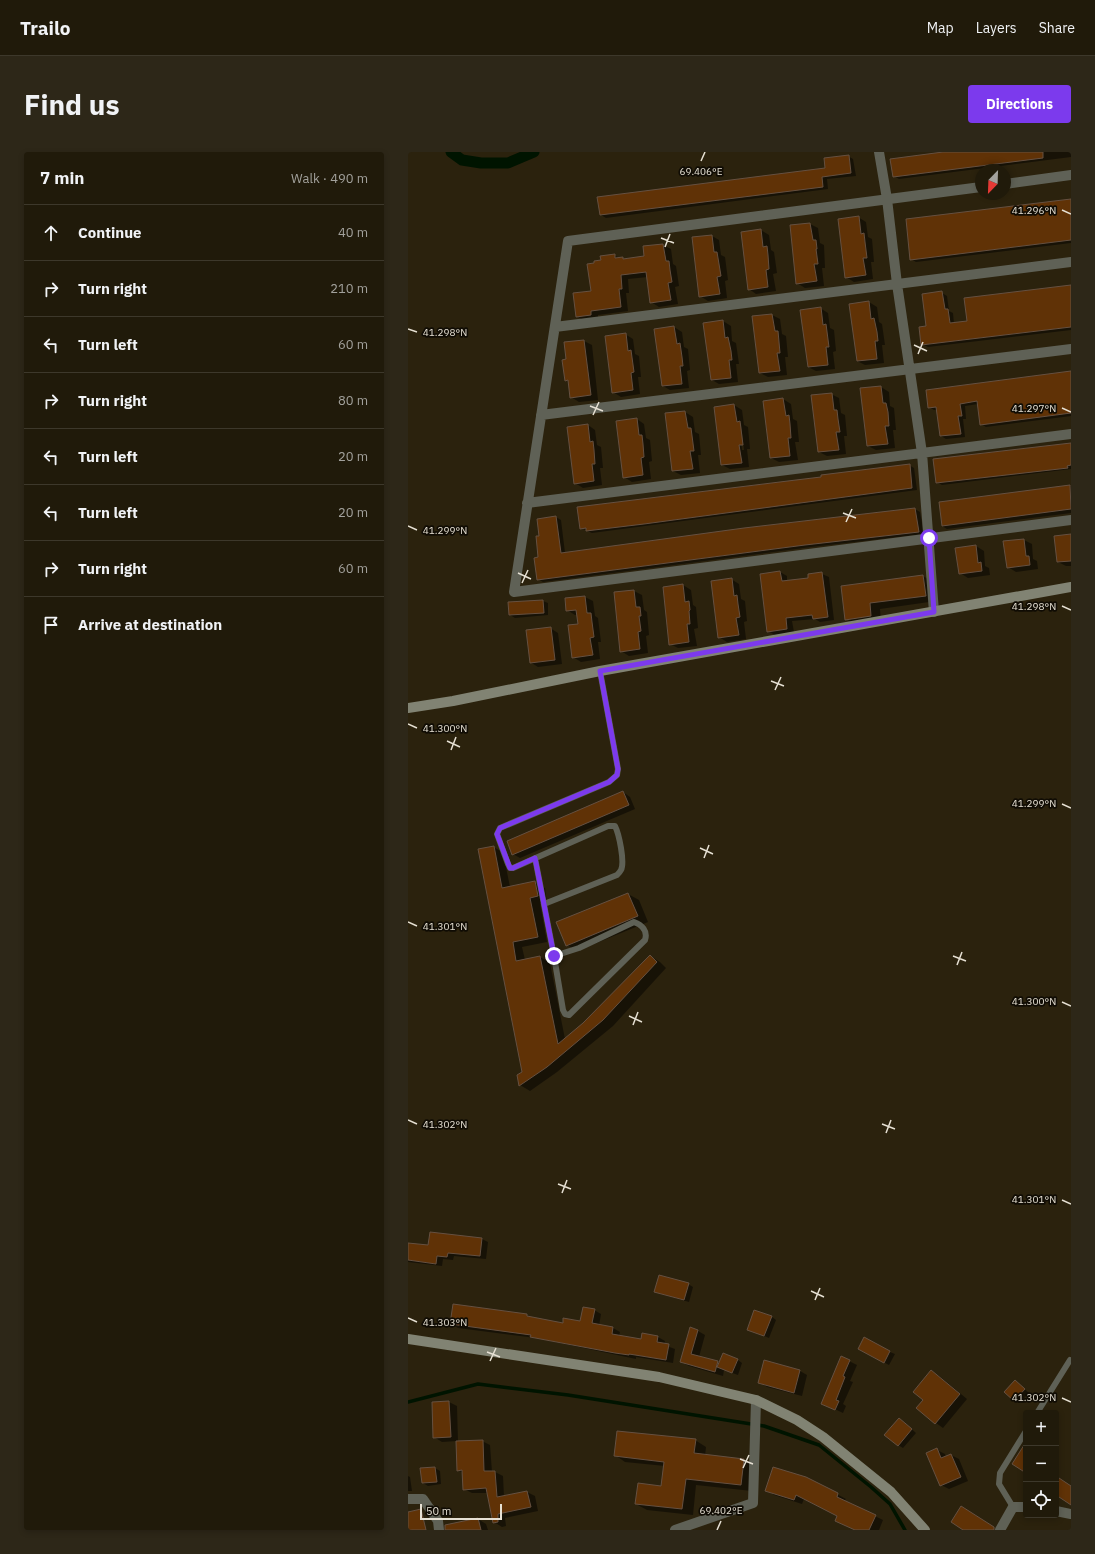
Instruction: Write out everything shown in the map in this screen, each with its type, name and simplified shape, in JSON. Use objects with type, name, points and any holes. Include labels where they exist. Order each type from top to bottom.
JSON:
[{"type":"street","points":[[879,152],[887,199],[922,453],[934,612]]},
{"type":"street","points":[[1011,183],[1071,175]]},
{"type":"street","points":[[975,188],[568,241],[514,592],[1071,520]]},
{"type":"street","points":[[555,327],[1071,262]]},
{"type":"street","points":[[541,414],[1071,348]]},
{"type":"street","points":[[527,503],[1071,434]]},
{"type":"street","points":[[408,708],[453,701],[600,671],[1071,588]]},
{"type":"street","points":[[408,1339],[659,1377],[756,1400],[797,1420],[823,1437],[864,1468],[891,1492],[925,1530]]},
{"type":"street","points":[[675,1530],[753,1503],[756,1400]]},
{"type":"street","points":[[408,1499],[423,1499],[438,1521],[439,1530]]},
{"type":"street","points":[[1000,1530],[1013,1507],[1023,1507]]},
{"type":"street","points":[[1059,1512],[1071,1514]]},
{"type":"lane","points":[[544,904],[617,875],[622,869],[618,832],[615,826],[608,826],[513,868],[510,868],[497,834],[500,828],[609,782],[617,775],[618,769],[600,671]]},
{"type":"lane","points":[[535,858],[563,1010],[565,1014],[570,1015],[642,944],[646,936],[644,929],[639,924],[634,922],[579,948],[554,956]]},
{"type":"lane","points":[[1039,1410],[1070,1360]]},
{"type":"lane","points":[[1013,1507],[999,1484],[1000,1473],[1023,1436]]},
{"type":"building","points":[[943,152],[1043,152],[1043,158],[996,164],[975,164],[975,167],[893,177],[890,159]]},
{"type":"building","points":[[849,155],[851,173],[822,177],[823,187],[600,215],[597,197],[825,168],[824,158]]},
{"type":"building","points":[[1071,199],[1071,240],[910,260],[906,219]]},
{"type":"building","points":[[859,216],[861,234],[864,233],[867,258],[863,258],[866,275],[845,278],[838,219]]},
{"type":"building","points":[[810,223],[813,240],[816,240],[818,264],[814,264],[817,281],[796,284],[790,225]]},
{"type":"building","points":[[761,229],[763,247],[767,246],[769,269],[766,270],[768,287],[748,290],[741,232]]},
{"type":"building","points":[[712,235],[714,252],[717,252],[721,276],[717,277],[720,294],[699,297],[692,237]]},
{"type":"building","points":[[663,244],[666,261],[669,261],[672,282],[668,283],[671,300],[650,303],[646,272],[621,275],[622,289],[619,289],[621,307],[591,311],[591,315],[576,317],[573,293],[591,291],[587,264],[601,260],[600,256],[615,254],[615,258],[623,257],[623,259],[644,256],[643,246]]},
{"type":"building","points":[[1071,285],[1071,327],[921,345],[919,327],[926,326],[922,294],[942,291],[945,309],[948,309],[950,323],[967,321],[964,298]]},
{"type":"building","points":[[869,301],[871,319],[874,318],[877,332],[878,341],[875,341],[877,359],[857,361],[849,304]]},
{"type":"building","points":[[821,307],[823,325],[826,324],[829,347],[826,347],[828,365],[808,367],[800,310]]},
{"type":"building","points":[[772,314],[775,331],[778,331],[780,353],[777,353],[780,371],[759,373],[752,316]]},
{"type":"building","points":[[723,320],[725,338],[728,337],[731,351],[732,360],[729,360],[731,378],[711,380],[703,323]]},
{"type":"building","points":[[674,326],[677,344],[680,343],[682,357],[683,366],[680,366],[682,384],[662,386],[654,329]]},
{"type":"building","points":[[626,333],[628,351],[631,350],[634,372],[631,373],[633,390],[612,393],[605,336]]},
{"type":"building","points":[[584,340],[591,395],[570,398],[568,380],[565,381],[562,360],[566,359],[564,342]]},
{"type":"building","points":[[1071,371],[1071,413],[980,425],[977,401],[960,404],[962,416],[958,416],[961,434],[940,436],[936,407],[928,408],[926,390]]},
{"type":"building","points":[[881,386],[883,403],[886,403],[888,412],[889,426],[885,426],[888,444],[867,446],[860,388]]},
{"type":"building","points":[[832,393],[834,410],[837,410],[840,432],[836,432],[839,450],[818,452],[811,395]]},
{"type":"building","points":[[783,398],[786,416],[789,415],[791,438],[788,438],[790,456],[770,458],[763,401]]},
{"type":"building","points":[[734,404],[737,422],[740,421],[743,445],[739,445],[742,463],[721,465],[714,407]]},
{"type":"building","points":[[685,411],[688,428],[691,428],[694,451],[690,451],[693,469],[672,471],[665,413]]},
{"type":"building","points":[[637,418],[639,435],[642,435],[643,444],[644,457],[641,458],[643,475],[623,478],[616,421]]},
{"type":"building","points":[[588,424],[590,442],[593,441],[594,450],[595,464],[592,464],[594,481],[574,484],[567,427]]},
{"type":"building","points":[[1071,443],[1071,465],[1067,466],[1068,468],[936,483],[933,459]]},
{"type":"building","points":[[910,464],[912,488],[644,524],[586,531],[586,528],[580,529],[577,507],[821,477],[821,475]]},
{"type":"building","points":[[1070,485],[1071,509],[942,526],[939,502]]},
{"type":"building","points":[[915,508],[919,532],[805,545],[537,580],[534,558],[538,557],[536,536],[539,536],[537,519],[556,516],[561,553],[744,528]]},
{"type":"building","points":[[1071,534],[1071,561],[1057,562],[1054,536]]},
{"type":"building","points":[[1024,539],[1026,556],[1029,556],[1030,565],[1007,568],[1003,541]]},
{"type":"building","points":[[976,545],[978,563],[981,562],[982,571],[959,574],[955,548]]},
{"type":"building","points":[[780,571],[782,581],[808,578],[808,574],[822,572],[828,617],[813,619],[812,615],[786,618],[787,629],[767,632],[760,574]]},
{"type":"building","points":[[923,575],[926,596],[870,603],[871,616],[845,620],[841,586]]},
{"type":"building","points":[[732,578],[734,596],[737,595],[740,617],[736,618],[739,635],[718,638],[711,581]]},
{"type":"building","points":[[683,584],[685,602],[689,601],[690,610],[690,624],[687,624],[689,642],[669,645],[663,587]]},
{"type":"building","points":[[634,590],[636,607],[640,607],[641,616],[639,616],[641,631],[638,632],[640,649],[620,652],[614,592]]},
{"type":"building","points":[[585,596],[587,613],[591,613],[594,637],[590,638],[593,655],[572,658],[568,625],[578,624],[576,610],[566,611],[565,598]]},
{"type":"building","points":[[543,600],[544,613],[509,615],[508,602]]},
{"type":"building","points":[[551,627],[555,660],[530,663],[526,630]]},
{"type":"building","points":[[623,791],[629,805],[512,855],[507,841]]},
{"type":"building","points":[[494,846],[502,888],[535,881],[538,896],[530,898],[538,937],[513,942],[516,961],[540,956],[558,1044],[583,1023],[650,955],[657,962],[603,1020],[547,1067],[519,1086],[517,1075],[522,1072],[478,849]]},
{"type":"building","points":[[628,893],[638,916],[566,946],[556,922]]},
{"type":"building","points":[[430,1232],[482,1238],[480,1256],[448,1253],[447,1257],[437,1256],[436,1264],[408,1260],[408,1243],[428,1245]]},
{"type":"building","points":[[659,1275],[689,1283],[684,1300],[654,1292]]},
{"type":"building","points":[[453,1304],[527,1314],[527,1316],[563,1323],[563,1318],[580,1321],[583,1307],[595,1309],[592,1323],[613,1327],[612,1334],[641,1339],[642,1333],[658,1336],[657,1342],[669,1344],[666,1360],[615,1353],[530,1337],[531,1335],[450,1324]]},
{"type":"building","points":[[754,1310],[772,1316],[764,1336],[747,1330]]},
{"type":"building","points":[[690,1327],[698,1330],[691,1354],[718,1361],[715,1372],[680,1362]]},
{"type":"building","points":[[864,1337],[890,1351],[884,1363],[858,1349]]},
{"type":"building","points":[[723,1353],[738,1359],[732,1373],[717,1367]]},
{"type":"building","points":[[841,1356],[850,1360],[843,1376],[845,1377],[836,1400],[839,1401],[835,1410],[821,1404]]},
{"type":"building","points":[[764,1360],[800,1370],[794,1393],[758,1383]]},
{"type":"building","points":[[931,1370],[960,1394],[935,1424],[916,1408],[923,1400],[913,1392]]},
{"type":"building","points":[[1015,1380],[1025,1389],[1014,1401],[1004,1392]]},
{"type":"building","points":[[449,1401],[451,1437],[433,1438],[432,1402]]},
{"type":"building","points":[[899,1418],[912,1429],[898,1446],[884,1435]]},
{"type":"building","points":[[617,1431],[696,1439],[694,1453],[744,1459],[741,1485],[686,1479],[682,1509],[635,1504],[638,1483],[661,1486],[664,1462],[614,1456]]},
{"type":"building","points":[[483,1440],[484,1471],[495,1471],[497,1497],[527,1491],[531,1507],[498,1514],[498,1522],[493,1523],[486,1488],[463,1490],[462,1470],[457,1471],[456,1441]]},
{"type":"building","points":[[1023,1447],[1023,1471],[1012,1464]]},
{"type":"building","points":[[937,1448],[941,1458],[951,1454],[961,1477],[940,1486],[926,1453]]},
{"type":"building","points":[[435,1467],[437,1482],[422,1483],[420,1468]]},
{"type":"building","points":[[773,1467],[806,1477],[838,1493],[837,1497],[876,1515],[869,1530],[855,1530],[835,1521],[837,1516],[796,1495],[794,1500],[765,1491]]},
{"type":"building","points":[[1059,1478],[1071,1486],[1071,1505],[1059,1497]]},
{"type":"building","points":[[961,1506],[994,1527],[994,1530],[963,1530],[951,1522]]},
{"type":"building","points":[[421,1509],[426,1530],[408,1530],[408,1512]]},
{"type":"building","points":[[478,1518],[481,1530],[445,1530],[445,1525]]},
{"type":"waterway","points":[[451,152],[462,160],[481,163],[508,163],[534,152]]},
{"type":"waterway","points":[[408,1402],[478,1384],[568,1395],[764,1426],[819,1445],[890,1504],[905,1530]]},
{"type":"route","points":[[554,956],[535,858],[510,868],[497,834],[500,828],[609,782],[617,775],[618,769],[600,671],[934,612],[929,538]]}]
